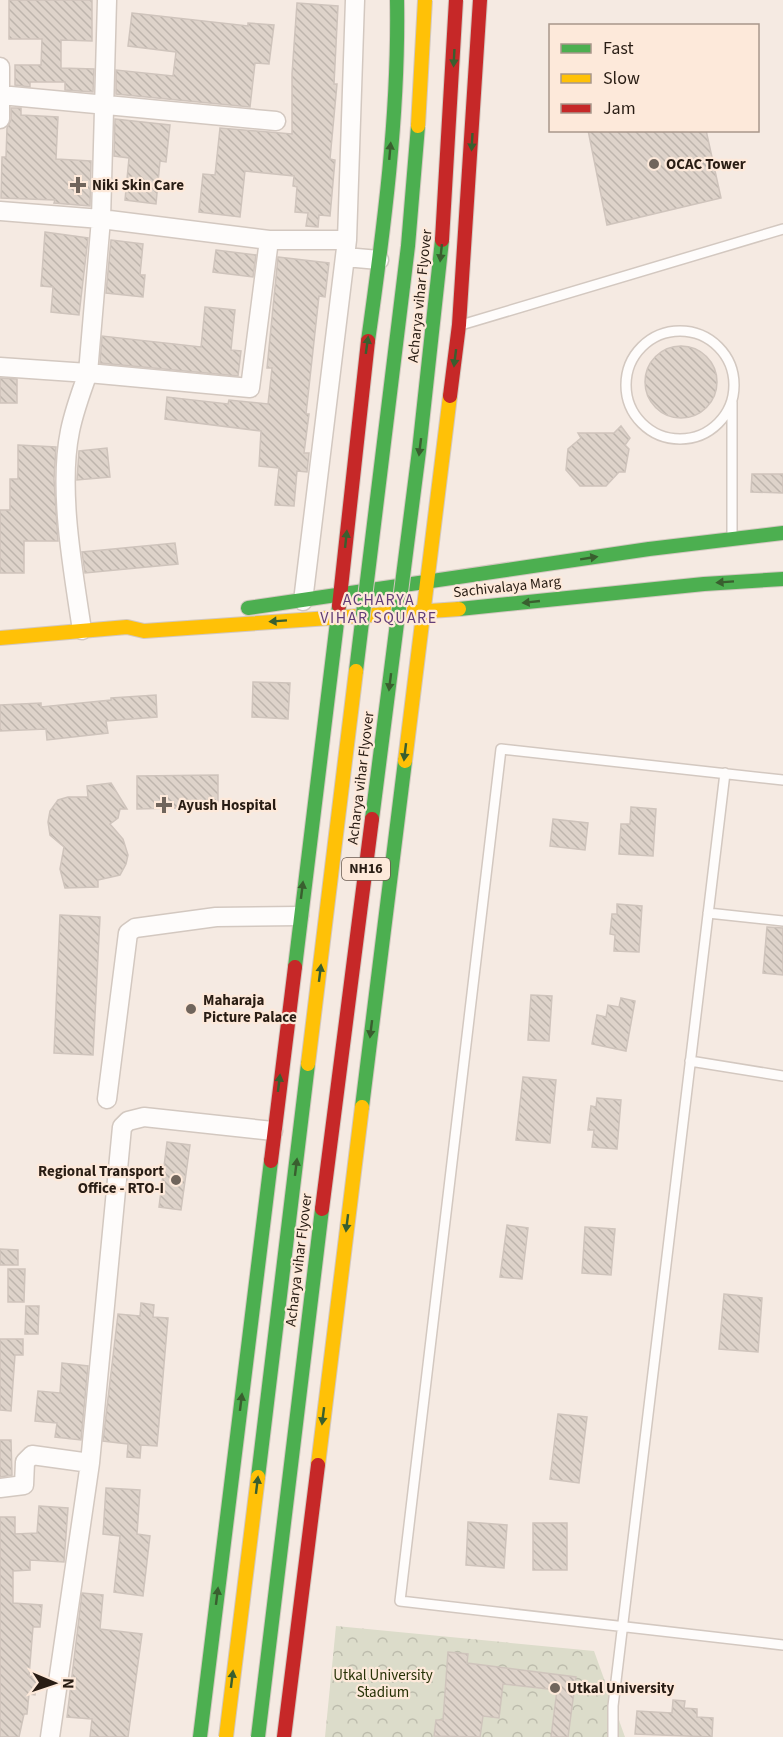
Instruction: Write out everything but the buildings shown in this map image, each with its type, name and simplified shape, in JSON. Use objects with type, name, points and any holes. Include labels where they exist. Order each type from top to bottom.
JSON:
[{"type":"main road","points":[[200,1737],[328,672],[340,597],[379,260],[398,60],[397,0]]},
{"type":"main road","name":"Acharya vihar Flyover","points":[[226,1737],[408,246],[421,93],[425,0]]},
{"type":"main road","name":"Acharya vihar Flyover","points":[[258,1737],[302,1361],[419,451],[445,213],[456,0]]},
{"type":"main road","points":[[284,1737],[459,325],[480,0]]},
{"type":"main road","points":[[350,504],[358,523],[389,535],[433,540]]},
{"type":"main road","points":[[236,609],[340,597],[732,538],[783,533]]},
{"type":"main road","name":"Sachivalaya Marg","points":[[0,638],[127,627],[144,631],[337,618],[783,579]]},
{"type":"main road","name":"Sachivalaya Marg","points":[[127,627],[140,620],[213,612]]},
{"type":"main road","points":[[328,672],[346,664],[418,649]]},
{"type":"street","points":[[81,630],[71,555],[67,471],[70,432],[88,373],[101,219],[107,0]]},
{"type":"street","points":[[303,601],[346,249],[355,0]]},
{"type":"street","points":[[0,67],[0,119]]},
{"type":"street","points":[[0,95],[104,107],[276,121]]},
{"type":"street","points":[[0,211],[101,219],[346,249],[379,260]]},
{"type":"street","points":[[0,367],[250,388],[269,240]]},
{"type":"street","points":[[107,1099],[128,933],[135,928],[216,917],[299,916]]},
{"type":"street","points":[[50,1737],[90,1463],[122,1127],[128,1121],[144,1117],[273,1131]]},
{"type":"street","points":[[0,1488],[24,1485],[26,1462],[32,1455],[90,1463]]},
{"type":"lane","points":[[459,325],[783,230]]},
{"type":"lane","points":[[732,397],[720,420],[698,436],[680,439],[661,436],[645,427],[633,412],[627,395],[626,376],[633,358],[644,344],[659,335],[675,331],[692,332],[707,338],[720,349],[729,363],[733,380],[732,538]]},
{"type":"lane","points":[[783,780],[501,749],[400,1601],[783,1645]]},
{"type":"lane","points":[[613,1737],[613,1706],[725,773]]},
{"type":"lane","points":[[708,913],[783,921]]},
{"type":"lane","points":[[690,1061],[783,1076]]},
{"type":"green space","name":"Utkal University Stadium","points":[[336,1626],[594,1651],[625,1737],[325,1737]]},
{"type":"traffic: fast","points":[[368,341],[385,214],[393,128],[397,0]]},
{"type":"traffic: fast","points":[[356,671],[408,246],[418,126]]},
{"type":"traffic: fast","points":[[372,819],[419,451],[442,240]]},
{"type":"traffic: fast","points":[[248,608],[649,549],[783,533]]},
{"type":"traffic: fast","points":[[459,609],[704,584],[783,579]]},
{"type":"traffic: fast","points":[[295,967],[339,606]]},
{"type":"traffic: fast","points":[[362,1107],[405,761]]},
{"type":"traffic: fast","points":[[258,1477],[308,1064]]},
{"type":"traffic: fast","points":[[200,1737],[271,1161]]},
{"type":"traffic: fast","points":[[258,1737],[322,1209]]},
{"type":"traffic: slow","points":[[418,126],[425,0]]},
{"type":"traffic: slow","points":[[405,761],[450,396]]},
{"type":"traffic: slow","points":[[0,638],[127,627],[144,631],[459,609]]},
{"type":"traffic: slow","points":[[308,1064],[356,671]]},
{"type":"traffic: slow","points":[[318,1465],[362,1107]]},
{"type":"traffic: slow","points":[[226,1737],[258,1477]]},
{"type":"traffic: jam","points":[[442,240],[456,0]]},
{"type":"traffic: jam","points":[[450,396],[459,325],[480,0]]},
{"type":"traffic: jam","points":[[339,606],[368,341]]},
{"type":"traffic: jam","points":[[322,1209],[372,819]]},
{"type":"traffic: jam","points":[[271,1161],[295,967]]},
{"type":"traffic: jam","points":[[284,1737],[318,1465]]},
{"type":"place","name":"OCAC Tower","points":[[654,164]]},
{"type":"place","name":"Niki Skin Care","points":[[78,185]]},
{"type":"place","name":"Ayush Hospital","points":[[164,805]]},
{"type":"place","name":"Maharaja Picture Palace","points":[[191,1009]]},
{"type":"place","name":"Regional Transport Office - RTO-I","points":[[176,1180]]},
{"type":"place","name":"Utkal University","points":[[555,1688]]},
{"type":"district","name":"ACHARYA VIHAR SQUARE","points":[[379,609]]}]
